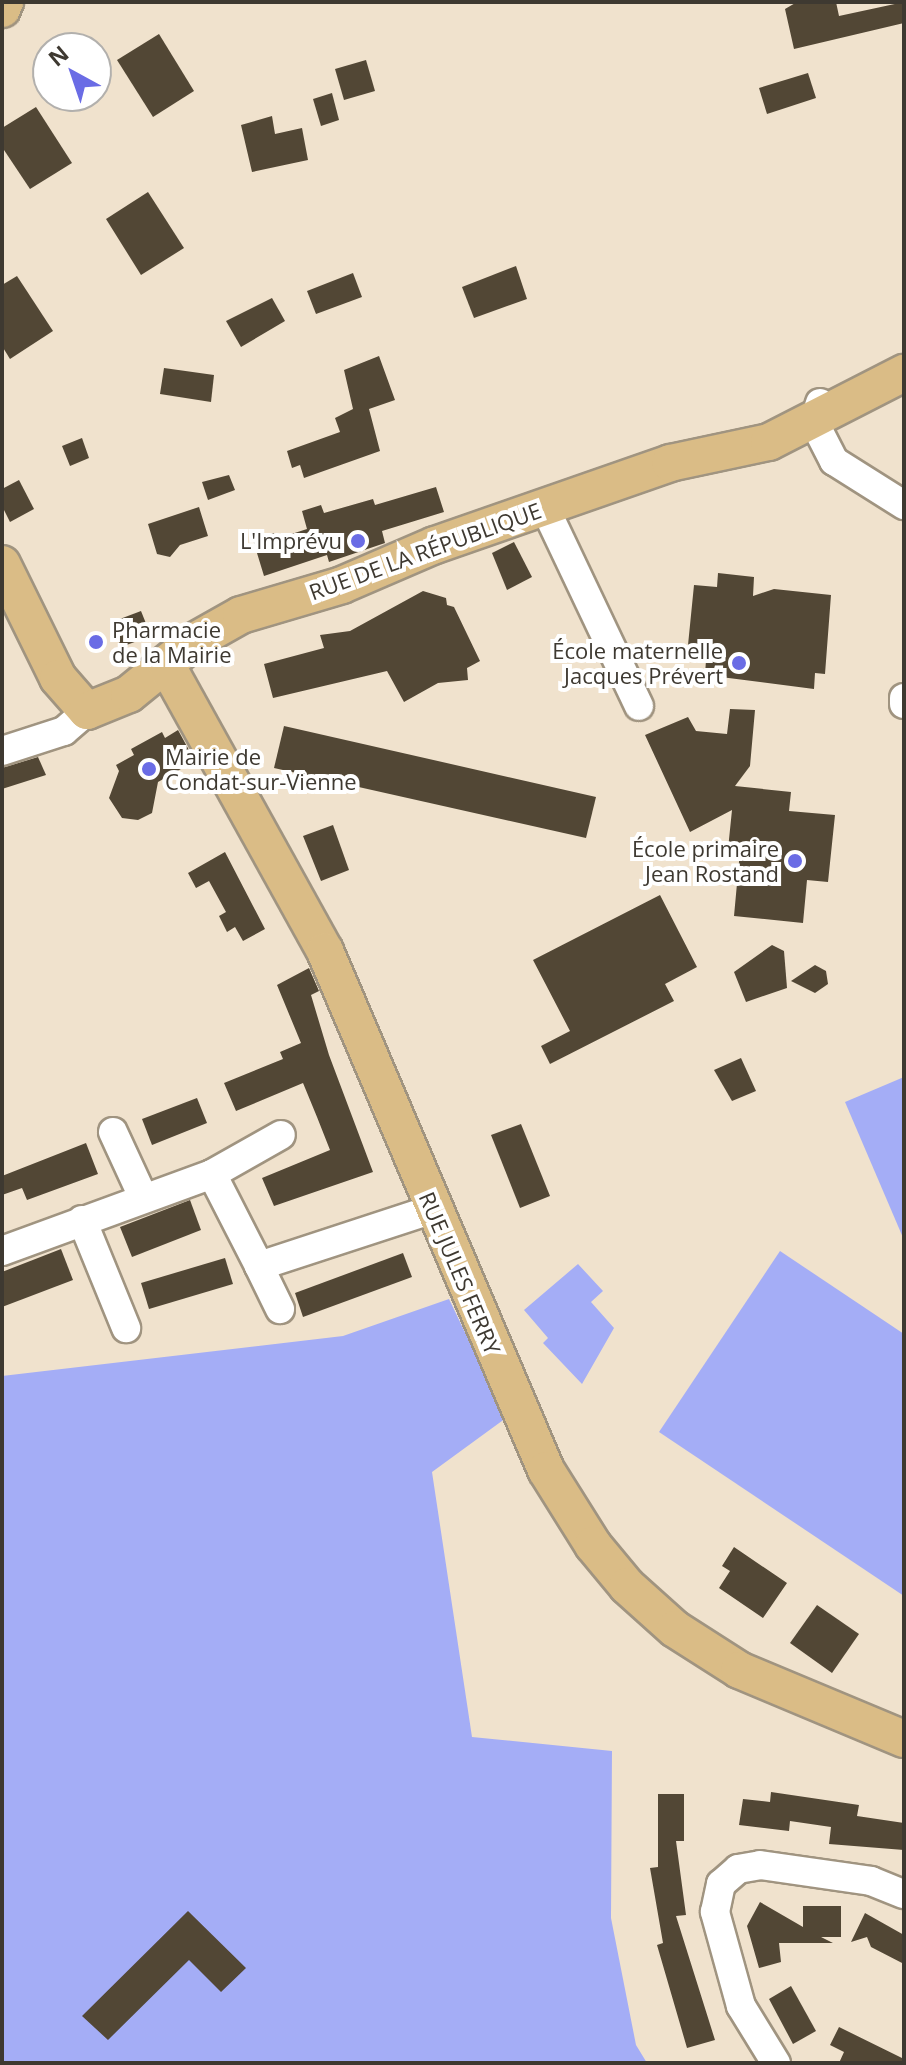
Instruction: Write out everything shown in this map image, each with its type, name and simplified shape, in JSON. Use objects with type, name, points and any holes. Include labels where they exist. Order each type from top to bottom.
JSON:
[{"type":"main road","points":[[2,9],[5,2]]},
{"type":"main road","name":"RUE DE LA RÉPUBLIQUE","points":[[87,711],[129,694],[193,642],[241,615],[342,585],[545,508],[694,456],[769,442],[904,349]]},
{"type":"main road","name":"RUE DE LA RÉPUBLIQUE","points":[[819,408],[904,373]]},
{"type":"main road","points":[[2,564],[58,678],[87,711]]},
{"type":"main road","name":"RUE JULES FERRY","points":[[167,666],[325,951],[546,1470],[593,1545],[627,1586],[675,1629],[739,1670],[904,1739]]},
{"type":"street","points":[[819,408],[834,461],[904,505]]},
{"type":"street","points":[[545,508],[639,706]]},
{"type":"street","points":[[904,698],[904,704]]},
{"type":"street","points":[[2,751],[64,731],[87,711]]},
{"type":"street","points":[[113,1132],[143,1197]]},
{"type":"street","points":[[2,1251],[212,1174],[281,1135]]},
{"type":"street","points":[[212,1174],[280,1309]]},
{"type":"street","points":[[259,1266],[433,1209]]},
{"type":"street","points":[[82,1220],[126,1328]]},
{"type":"street","points":[[776,2063],[741,2006],[715,1912],[721,1884],[738,1869],[760,1865],[871,1881],[904,1894]]},
{"type":"shaded area","points":[[904,1077],[904,1240],[845,1102]]},
{"type":"shaded area","points":[[780,1251],[904,1334],[904,1596],[659,1432]]},
{"type":"shaded area","points":[[578,1264],[603,1291],[591,1302],[614,1328],[582,1384],[543,1343],[548,1338],[524,1310]]},
{"type":"shaded area","points":[[449,1299],[506,1418],[432,1472],[472,1737],[612,1751],[611,1918],[636,2045],[647,2063],[2,2063],[2,1376],[343,1336]]},
{"type":"building","points":[[797,2],[836,2],[839,16],[904,2],[904,23],[794,49],[785,9]]},
{"type":"building","points":[[159,34],[194,91],[153,117],[117,60]]},
{"type":"building","points":[[366,60],[375,91],[344,100],[335,69]]},
{"type":"building","points":[[808,73],[816,98],[767,114],[759,88]]},
{"type":"building","points":[[332,93],[339,120],[321,126],[313,99]]},
{"type":"building","points":[[32,109],[39,112],[72,163],[30,189],[2,147],[2,128]]},
{"type":"building","points":[[272,116],[275,134],[302,128],[308,160],[252,172],[241,125]]},
{"type":"building","points":[[148,192],[184,248],[141,275],[106,219]]},
{"type":"building","points":[[516,266],[527,299],[474,318],[462,287]]},
{"type":"building","points":[[353,273],[362,297],[316,314],[307,291]]},
{"type":"building","points":[[17,276],[53,331],[10,359],[2,346],[2,285]]},
{"type":"building","points":[[272,298],[285,321],[241,347],[226,321]]},
{"type":"building","points":[[379,356],[395,400],[369,409],[380,451],[304,478],[300,465],[292,468],[287,451],[340,432],[335,418],[353,409],[344,370]]},
{"type":"building","points":[[164,368],[214,375],[211,402],[160,394]]},
{"type":"building","points":[[82,438],[89,458],[70,466],[62,446]]},
{"type":"building","points":[[229,475],[235,490],[208,500],[202,482]]},
{"type":"building","points":[[19,480],[34,509],[10,522],[2,506],[2,489]]},
{"type":"building","points":[[436,487],[444,512],[382,531],[385,543],[329,562],[327,555],[264,576],[253,540],[274,533],[276,539],[307,529],[302,511],[321,505],[324,513],[373,499],[375,505]]},
{"type":"building","points":[[199,507],[208,536],[180,545],[170,557],[157,554],[148,524]]},
{"type":"building","points":[[514,542],[532,577],[507,590],[492,553]]},
{"type":"building","points":[[718,573],[754,577],[753,596],[774,589],[831,595],[825,674],[815,673],[814,689],[705,675],[706,660],[687,655],[694,585],[717,587]]},
{"type":"building","points":[[423,591],[446,598],[447,605],[454,607],[480,661],[467,668],[468,680],[438,683],[404,702],[387,671],[273,698],[264,664],[324,648],[320,635],[350,631]]},
{"type":"building","points":[[141,611],[151,636],[121,647],[112,622]]},
{"type":"building","points":[[730,709],[755,710],[750,766],[735,786],[791,792],[789,811],[835,815],[828,882],[807,880],[803,923],[734,916],[740,851],[728,849],[732,810],[690,832],[645,735],[688,717],[696,731],[727,734]]},
{"type":"building","points":[[284,726],[596,797],[586,838],[274,768]]},
{"type":"building","name":"Mairie de Condat-sur-Vienne","points":[[178,730],[195,761],[158,782],[152,813],[138,820],[122,818],[109,798],[119,771],[116,765],[134,755],[131,749],[162,732],[165,738]]},
{"type":"building","points":[[38,757],[46,775],[2,789],[2,768]]},
{"type":"building","points":[[333,825],[349,870],[321,881],[303,836]]},
{"type":"building","points":[[225,852],[265,929],[243,941],[235,927],[227,932],[219,916],[226,912],[209,881],[196,888],[188,873]]},
{"type":"building","points":[[660,895],[697,967],[665,984],[674,1001],[550,1064],[541,1046],[570,1031],[533,960]]},
{"type":"building","points":[[772,945],[784,951],[787,988],[746,1002],[734,972]]},
{"type":"building","points":[[815,965],[826,971],[828,984],[815,993],[791,981]]},
{"type":"building","points":[[309,968],[319,991],[311,995],[329,1055],[373,1172],[274,1206],[262,1178],[330,1150],[317,1117],[303,1083],[236,1111],[224,1083],[283,1059],[280,1052],[301,1043],[277,985]]},
{"type":"building","points":[[741,1058],[756,1091],[732,1101],[714,1070]]},
{"type":"building","points":[[197,1098],[207,1123],[152,1145],[142,1119]]},
{"type":"building","points":[[521,1124],[550,1196],[520,1208],[491,1135]]},
{"type":"building","points":[[86,1143],[98,1174],[27,1200],[22,1188],[2,1195],[2,1176]]},
{"type":"building","points":[[190,1200],[201,1230],[132,1257],[120,1227]]},
{"type":"building","points":[[61,1249],[73,1280],[2,1307],[2,1272]]},
{"type":"building","points":[[403,1253],[412,1277],[303,1317],[295,1293]]},
{"type":"building","points":[[225,1258],[233,1284],[149,1309],[141,1283]]},
{"type":"building","points":[[734,1547],[787,1583],[763,1618],[719,1588],[730,1571],[722,1566]]},
{"type":"building","points":[[817,1605],[859,1634],[832,1673],[790,1643]]},
{"type":"building","points":[[771,1792],[859,1805],[857,1816],[904,1823],[904,1850],[829,1844],[831,1827],[790,1821],[789,1831],[739,1825],[743,1799],[770,1802]]},
{"type":"building","points":[[658,1794],[684,1794],[684,1841],[676,1841],[686,1915],[676,1916],[715,2040],[687,2048],[657,1945],[663,1943],[650,1868],[658,1867]]},
{"type":"building","points":[[760,1902],[803,1927],[803,1906],[841,1906],[841,1937],[821,1937],[833,1943],[779,1943],[781,1962],[759,1968],[747,1926]]},
{"type":"building","points":[[188,1911],[246,1968],[221,1992],[189,1960],[108,2040],[82,2016]]},
{"type":"building","points":[[865,1913],[904,1935],[904,1964],[871,1947],[867,1937],[851,1942]]},
{"type":"building","points":[[791,1986],[816,2031],[793,2044],[769,1999]]},
{"type":"building","points":[[839,2027],[904,2059],[904,2063],[839,2063],[844,2052],[830,2045]]},
{"type":"place","name":"L'Imprévu","points":[[358,541]]},
{"type":"place","name":"Pharmacie de la Mairie","points":[[96,642]]},
{"type":"place","name":"École maternelle Jacques Prévert","points":[[739,663]]},
{"type":"place","name":"Mairie de Condat-sur-Vienne","points":[[149,769]]},
{"type":"place","name":"École primaire Jean Rostand","points":[[795,861]]}]
